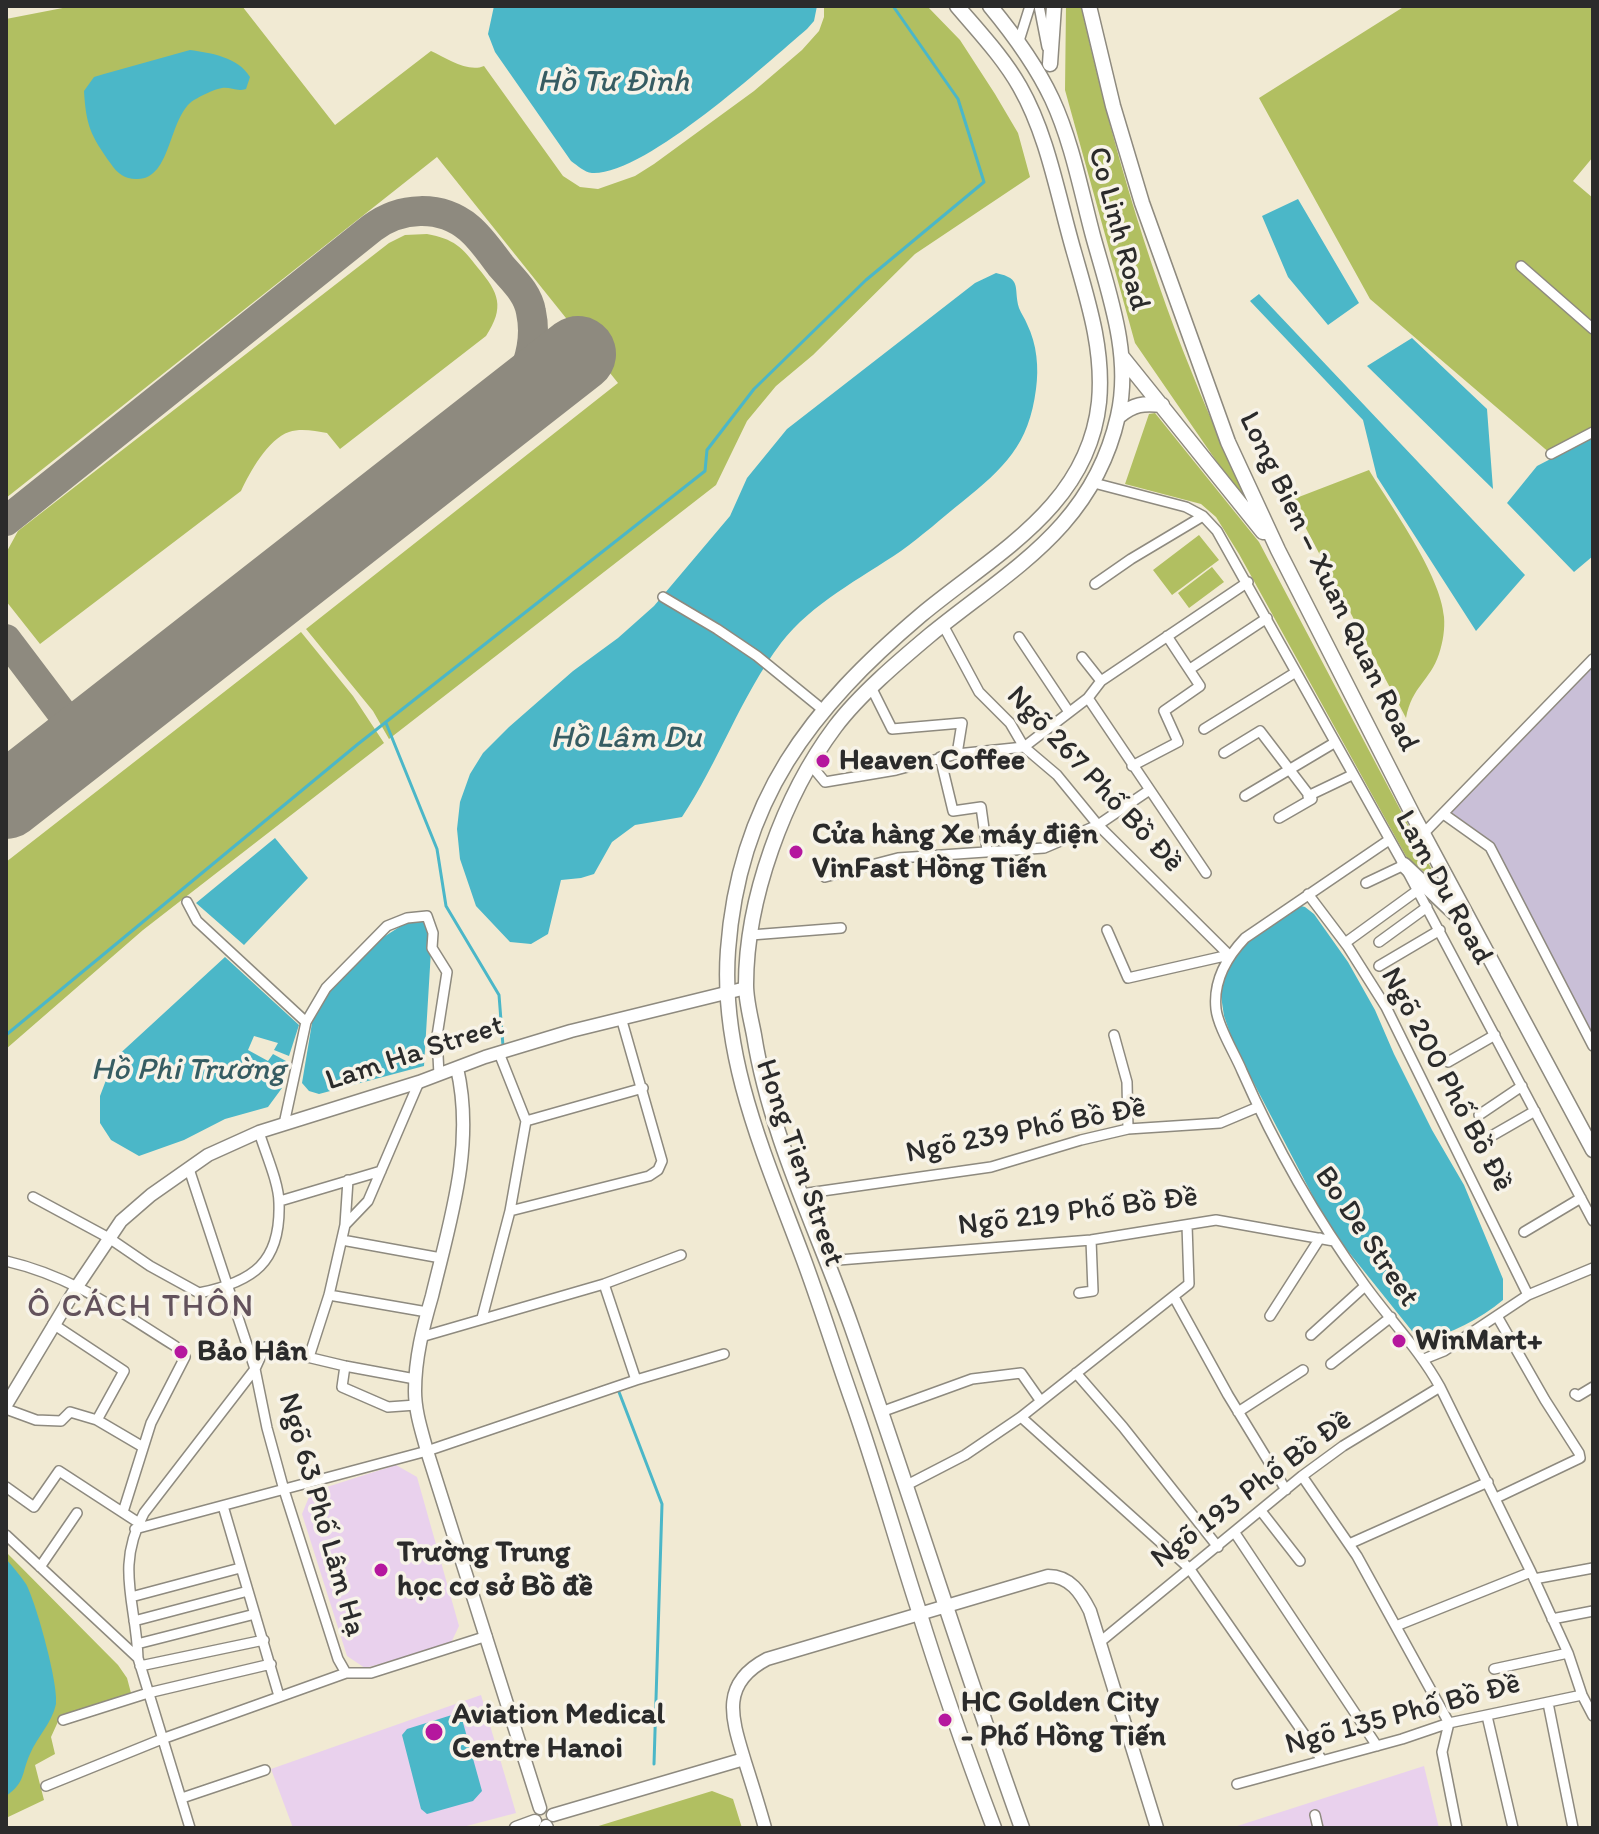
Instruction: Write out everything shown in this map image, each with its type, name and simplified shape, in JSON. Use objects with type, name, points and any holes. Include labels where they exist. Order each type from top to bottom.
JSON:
[{"type":"main road","name":"Co Linh Road","points":[[957,6],[1003,61],[1031,108],[1088,303],[1100,355],[1098,406],[1075,478]]},
{"type":"main road","name":"Co Linh Road","points":[[990,6],[1019,41],[1051,98],[1065,132],[1123,358],[1119,416],[1094,483]]},
{"type":"main road","points":[[1050,64],[1054,6]]},
{"type":"main road","name":"Long Bien – Xuan Quan Road","points":[[1089,6],[1113,106],[1142,203],[1228,442],[1278,550],[1423,834],[1593,1150]]},
{"type":"main road","points":[[1123,358],[1278,550]]},
{"type":"main road","points":[[1119,416],[1133,405],[1162,405]]},
{"type":"main road","name":"Hong Tien Street","points":[[994,1828],[965,1752],[857,1415],[744,1099],[725,992],[730,926],[748,838],[782,765],[822,709],[874,657],[1046,514],[1075,478]]},
{"type":"main road","name":"Hong Tien Street","points":[[1022,1828],[881,1412],[763,1085],[746,988],[751,935],[770,854],[810,764],[838,722],[943,625],[1041,547],[1084,501],[1094,483]]},
{"type":"main road","points":[[1404,865],[1475,933]]},
{"type":"street","points":[[1019,41],[1030,6]]},
{"type":"street","points":[[1039,6],[1050,64],[1051,98]]},
{"type":"street","points":[[1521,266],[1593,329]]},
{"type":"street","points":[[1551,454],[1593,432]]},
{"type":"street","name":"Lam Du Road","points":[[1094,483],[1186,507],[1203,516],[1229,548],[1440,930],[1593,1221]]},
{"type":"street","points":[[1095,584],[1203,516]]},
{"type":"street","points":[[810,764],[825,782],[896,770],[957,754],[1024,747],[1088,698],[1101,681],[1248,582]]},
{"type":"street","points":[[663,597],[747,649],[822,709]]},
{"type":"street","points":[[1190,669],[1267,618]]},
{"type":"street","name":"Ngõ 267 Phố Bồ Đề","points":[[943,625],[979,692],[1010,723],[1024,747],[1057,775],[1098,825],[1229,955]]},
{"type":"street","points":[[1132,766],[1178,742],[1164,711],[1200,686],[1167,636]]},
{"type":"street","points":[[1019,637],[1069,712]]},
{"type":"street","points":[[1082,657],[1101,681]]},
{"type":"street","points":[[1423,834],[1445,815],[1593,659]]},
{"type":"street","points":[[1204,729],[1296,672]]},
{"type":"street","points":[[872,689],[892,729],[962,723],[957,754]]},
{"type":"street","points":[[1088,698],[1206,873]]},
{"type":"street","points":[[1224,753],[1260,731],[1312,799],[1279,818]]},
{"type":"street","points":[[1245,796],[1334,743]]},
{"type":"street","points":[[940,757],[953,811],[981,807],[987,850]]},
{"type":"street","points":[[1308,796],[1352,775]]},
{"type":"street","points":[[825,877],[898,858],[1044,848],[1098,825],[1148,791]]},
{"type":"street","points":[[1445,815],[1490,847],[1593,1046]]},
{"type":"street","name":"Bo De Street","points":[[1389,840],[1245,938],[1229,955],[1216,987],[1216,1012],[1258,1107],[1334,1241],[1365,1286],[1424,1359],[1440,1387],[1533,1576],[1568,1653],[1582,1695],[1592,1710]]},
{"type":"street","points":[[1366,883],[1404,865]]},
{"type":"street","points":[[1345,943],[1418,890]]},
{"type":"street","name":"Ngõ 200 Phố Bồ Đề","points":[[1308,894],[1345,943],[1386,1007],[1528,1295]]},
{"type":"street","points":[[187,902],[197,921],[306,1022]]},
{"type":"street","points":[[1379,942],[1427,907]]},
{"type":"street","points":[[284,1124],[306,1022],[326,988],[387,926],[407,918],[427,916],[433,933],[432,948],[447,972],[437,1036],[439,1075]]},
{"type":"street","points":[[751,935],[841,928]]},
{"type":"street","points":[[1107,930],[1128,978],[1229,955]]},
{"type":"street","points":[[1379,966],[1440,930]]},
{"type":"street","name":"Lam Ha Street","points":[[6,1407],[53,1324],[109,1238],[131,1211],[216,1151],[259,1132],[419,1082],[499,1053],[571,1031],[622,1021],[746,988]]},
{"type":"street","points":[[510,1211],[649,1176],[658,1170],[662,1161],[622,1021]]},
{"type":"street","points":[[1114,1035],[1127,1082],[1128,1129]]},
{"type":"street","points":[[1448,1062],[1495,1035]]},
{"type":"street","points":[[482,1318],[510,1211],[526,1121],[499,1053]]},
{"type":"street","points":[[457,1068],[465,1104],[464,1135],[456,1194],[421,1337],[415,1379],[416,1405],[427,1451],[544,1820]]},
{"type":"street","points":[[345,1225],[368,1201],[419,1082]]},
{"type":"street","points":[[1479,1115],[1522,1086]]},
{"type":"street","points":[[526,1121],[643,1088]]},
{"type":"street","name":"Ngõ 239 Phố Bồ Đề","points":[[801,1194],[991,1167],[1128,1129],[1220,1123],[1258,1107]]},
{"type":"street","points":[[1488,1138],[1535,1111]]},
{"type":"street","points":[[33,1197],[109,1238],[150,1266],[199,1293],[226,1287],[264,1265],[276,1234],[280,1201],[259,1132]]},
{"type":"street","name":"Ngõ 63 Phố Lâm Hạ","points":[[189,1169],[255,1369],[284,1490],[338,1659],[346,1673]]},
{"type":"street","points":[[280,1201],[381,1171]]},
{"type":"street","points":[[309,1357],[329,1295],[342,1240],[348,1180]]},
{"type":"street","points":[[1524,1232],[1581,1198]]},
{"type":"street","name":"Ngõ 219 Phố Bồ Đề","points":[[826,1261],[1091,1240],[1216,1220],[1334,1241]]},
{"type":"street","points":[[905,1486],[965,1455],[1021,1417],[1189,1284],[1187,1225]]},
{"type":"street","points":[[1270,1316],[1320,1238]]},
{"type":"street","points":[[342,1240],[441,1258]]},
{"type":"street","points":[[1079,1293],[1093,1291],[1091,1240]]},
{"type":"street","points":[[421,1337],[604,1284],[681,1255]]},
{"type":"street","points":[[6,1261],[38,1268],[78,1285],[175,1346],[185,1357],[163,1398],[143,1447],[123,1512]]},
{"type":"street","points":[[1424,1359],[1444,1351],[1528,1295],[1593,1268]]},
{"type":"street","points":[[604,1284],[636,1380]]},
{"type":"street","points":[[1311,1335],[1365,1286]]},
{"type":"street","points":[[329,1295],[427,1312]]},
{"type":"street","points":[[1174,1297],[1286,1490]]},
{"type":"street","points":[[1496,1498],[1580,1458],[1497,1316]]},
{"type":"street","points":[[1331,1364],[1391,1317]]},
{"type":"street","points":[[53,1324],[124,1371],[97,1420]]},
{"type":"street","points":[[255,1369],[265,1347],[415,1379]]},
{"type":"street","points":[[6,1487],[34,1507],[59,1471],[123,1512],[137,1526],[427,1451],[636,1380],[724,1354]]},
{"type":"street","points":[[345,1366],[342,1387],[388,1407],[416,1405]]},
{"type":"street","name":"Ngõ 63 Phố Lâm Hạ","points":[[190,1828],[139,1662],[127,1565],[137,1526],[255,1369]]},
{"type":"street","points":[[1238,1412],[1303,1370]]},
{"type":"street","points":[[881,1412],[972,1379],[1021,1373],[1040,1400]]},
{"type":"street","points":[[1076,1373],[1218,1547]]},
{"type":"street","name":"Ngõ 193 Phố Bồ Đề","points":[[1100,1642],[1302,1476],[1343,1446],[1440,1387]]},
{"type":"street","points":[[1575,1394],[1578,1396],[1593,1387]]},
{"type":"street","points":[[6,1407],[36,1420],[61,1421],[70,1412],[97,1420],[143,1447]]},
{"type":"street","points":[[1021,1417],[1189,1568],[1322,1760]]},
{"type":"street","points":[[1302,1476],[1349,1544],[1449,1723],[1442,1752],[1457,1828]]},
{"type":"street","points":[[1349,1544],[1488,1482]]},
{"type":"street","points":[[223,1506],[279,1696]]},
{"type":"street","points":[[1261,1511],[1300,1561]]},
{"type":"street","points":[[40,1567],[77,1513]]},
{"type":"street","points":[[1235,1533],[1377,1746]]},
{"type":"street","points":[[6,1535],[139,1662],[264,1640]]},
{"type":"street","points":[[131,1597],[240,1568]]},
{"type":"street","points":[[1396,1626],[1533,1576],[1593,1568]]},
{"type":"street","points":[[765,1828],[734,1725],[732,1705],[740,1680],[752,1667],[767,1659],[919,1612],[1038,1577],[1056,1576],[1068,1581],[1085,1600],[1157,1828]]},
{"type":"street","points":[[134,1621],[248,1591]]},
{"type":"street","points":[[1552,1619],[1593,1611]]},
{"type":"street","points":[[137,1644],[255,1614]]},
{"type":"street","points":[[46,1786],[162,1739],[346,1673],[371,1673],[487,1636]]},
{"type":"street","points":[[1494,1669],[1568,1653]]},
{"type":"street","points":[[63,1720],[148,1693],[271,1664]]},
{"type":"street","name":"Ngõ 135 Phố Bồ Đề","points":[[1237,1784],[1449,1723],[1582,1695]]},
{"type":"street","points":[[1548,1703],[1573,1828]]},
{"type":"street","points":[[1487,1716],[1511,1828]]},
{"type":"street","points":[[516,1828],[744,1759]]},
{"type":"street","points":[[182,1798],[265,1770]]},
{"type":"street","points":[[1315,1815],[1318,1828]]},
{"type":"shaded area","points":[[1593,659],[1593,1042],[1493,842],[1445,815]]},
{"type":"shaded area","name":"Trường Trung học cơ sở Bồ đề","points":[[396,1465],[417,1477],[459,1626],[450,1645],[365,1668],[347,1656],[302,1514],[311,1492]]},
{"type":"shaded area","name":"Aviation Medical Centre Hanoi","points":[[481,1695],[516,1813],[459,1828],[293,1828],[271,1769]]},
{"type":"shaded area","points":[[1424,1766],[1439,1828],[1231,1828]]},
{"type":"green space","points":[[73,6],[242,6],[335,125],[431,51],[471,68],[484,66],[563,176],[580,187],[598,189],[635,176],[754,91],[802,50],[819,31],[824,6],[927,6],[960,40],[995,94],[1018,133],[1030,177],[915,254],[813,355],[776,386],[747,421],[716,485],[389,739],[373,711],[306,629],[618,383],[437,157],[6,498],[6,19]]},
{"type":"green space","points":[[1066,6],[1081,6],[1116,146],[1158,283],[1200,392],[1259,523],[1135,343],[1065,90]]},
{"type":"green space","points":[[1405,6],[1593,6],[1593,157],[1573,181],[1593,198],[1593,432],[1551,454],[1370,299],[1259,98]]},
{"type":"green space","points":[[427,234],[457,245],[491,285],[497,308],[486,336],[340,449],[327,433],[298,430],[281,436],[260,457],[241,491],[40,644],[6,601],[6,553],[18,531],[389,243],[405,235]]},
{"type":"green space","points":[[1155,413],[1259,542],[1440,885],[1407,858],[1216,517],[1201,504],[1125,484],[1149,414]]},
{"type":"green space","points":[[1369,470],[1425,562],[1441,600],[1444,617],[1439,654],[1412,698],[1406,718],[1291,500]]},
{"type":"green space","points":[[1199,535],[1219,560],[1172,595],[1153,570]]},
{"type":"green space","points":[[1212,567],[1224,582],[1189,608],[1178,593]]},
{"type":"green space","points":[[301,632],[353,696],[384,743],[143,930],[6,1049],[6,862]]},
{"type":"green space","points":[[6,1552],[118,1665],[127,1678],[131,1693],[61,1715],[51,1737],[55,1754],[35,1765],[44,1800],[6,1818]]},
{"type":"green space","points":[[712,1791],[733,1799],[742,1828],[592,1828]]},
{"type":"water","name":"Hồ Tư Đình","points":[[494,6],[817,6],[814,21],[807,29],[704,115],[642,157],[614,169],[592,173],[571,161],[495,52],[488,34]]},
{"type":"water","points":[[190,50],[215,55],[239,65],[250,77],[246,89],[219,89],[194,100],[179,119],[157,170],[148,177],[125,177],[113,167],[94,138],[86,113],[84,91],[94,77]]},
{"type":"water","points":[[1298,199],[1359,303],[1328,325],[1288,277],[1262,216]]},
{"type":"water","name":"Hồ Lâm Du","points":[[996,273],[1014,281],[1019,308],[1033,340],[1036,356],[1037,381],[1033,409],[1012,454],[990,478],[917,539],[822,604],[793,629],[754,685],[682,817],[635,825],[612,842],[594,874],[561,880],[548,934],[531,944],[510,942],[476,906],[460,859],[457,829],[460,802],[470,774],[483,753],[573,671],[618,638],[654,606],[730,516],[747,478],[787,429],[975,283]]},
{"type":"water","points":[[1259,294],[1525,575],[1476,631],[1377,477],[1363,420],[1250,301]]},
{"type":"water","points":[[1412,338],[1487,409],[1493,489],[1367,366]]},
{"type":"water","points":[[1593,437],[1593,556],[1574,572],[1507,503],[1537,466]]},
{"type":"water","points":[[275,838],[308,878],[244,945],[196,903]]},
{"type":"water","points":[[1297,905],[1314,914],[1348,962],[1375,1010],[1432,1130],[1464,1185],[1503,1279],[1503,1300],[1465,1325],[1432,1338],[1421,1341],[1416,1336],[1343,1245],[1320,1210],[1234,1045],[1224,1016],[1221,996],[1223,980],[1234,957],[1246,940]]},
{"type":"water","name":"Hồ Phi Trường","points":[[424,919],[432,934],[424,1066],[319,1094],[309,1091],[302,1083],[314,1011],[323,993],[376,942],[407,922]]},
{"type":"water","name":"Hồ Phi Trường","points":[[225,957],[299,1025],[289,1056],[274,1050],[278,1043],[254,1036],[248,1050],[268,1061],[273,1054],[286,1061],[282,1088],[268,1107],[225,1119],[184,1140],[139,1156],[111,1140],[100,1123],[100,1096],[114,1059]]},
{"type":"water","points":[[6,1559],[26,1584],[35,1608],[50,1662],[56,1704],[30,1754],[20,1782],[6,1796]]},
{"type":"water","points":[[455,1714],[462,1719],[482,1791],[473,1801],[427,1814],[421,1809],[402,1735],[407,1729]]},
{"type":"waterway","points":[[6,1035],[358,744],[705,471],[707,450],[754,389],[866,280],[984,182],[958,99],[893,6]]},
{"type":"waterway","points":[[386,723],[437,849],[446,906],[499,995],[503,1046]]},
{"type":"waterway","points":[[619,1392],[662,1504],[654,1764]]},
{"type":"taxiway","points":[[6,521],[372,228],[407,212],[433,212],[458,220],[478,236],[527,299],[533,326],[531,352],[523,376],[504,412]]},
{"type":"taxiway","points":[[6,639],[83,741]]},
{"type":"runway","points":[[6,801],[578,354]]},
{"type":"place","name":"Heaven Coffee","points":[[823,761]]},
{"type":"place","name":"Cửa hàng Xe máy điện VinFast Hồng Tiến","points":[[796,852]]},
{"type":"place","name":"WinMart+","points":[[1399,1341]]},
{"type":"place","name":"Bảo Hân","points":[[181,1352]]},
{"type":"place","name":"Trường Trung học cơ sở Bồ đề","points":[[381,1570]]},
{"type":"place","name":"HC Golden City - Phố Hồng Tiến","points":[[945,1720]]},
{"type":"place","name":"Aviation Medical Centre Hanoi","points":[[434,1732]]},
{"type":"district","name":"Ô CÁCH THÔN","points":[[141,1308]]}]
